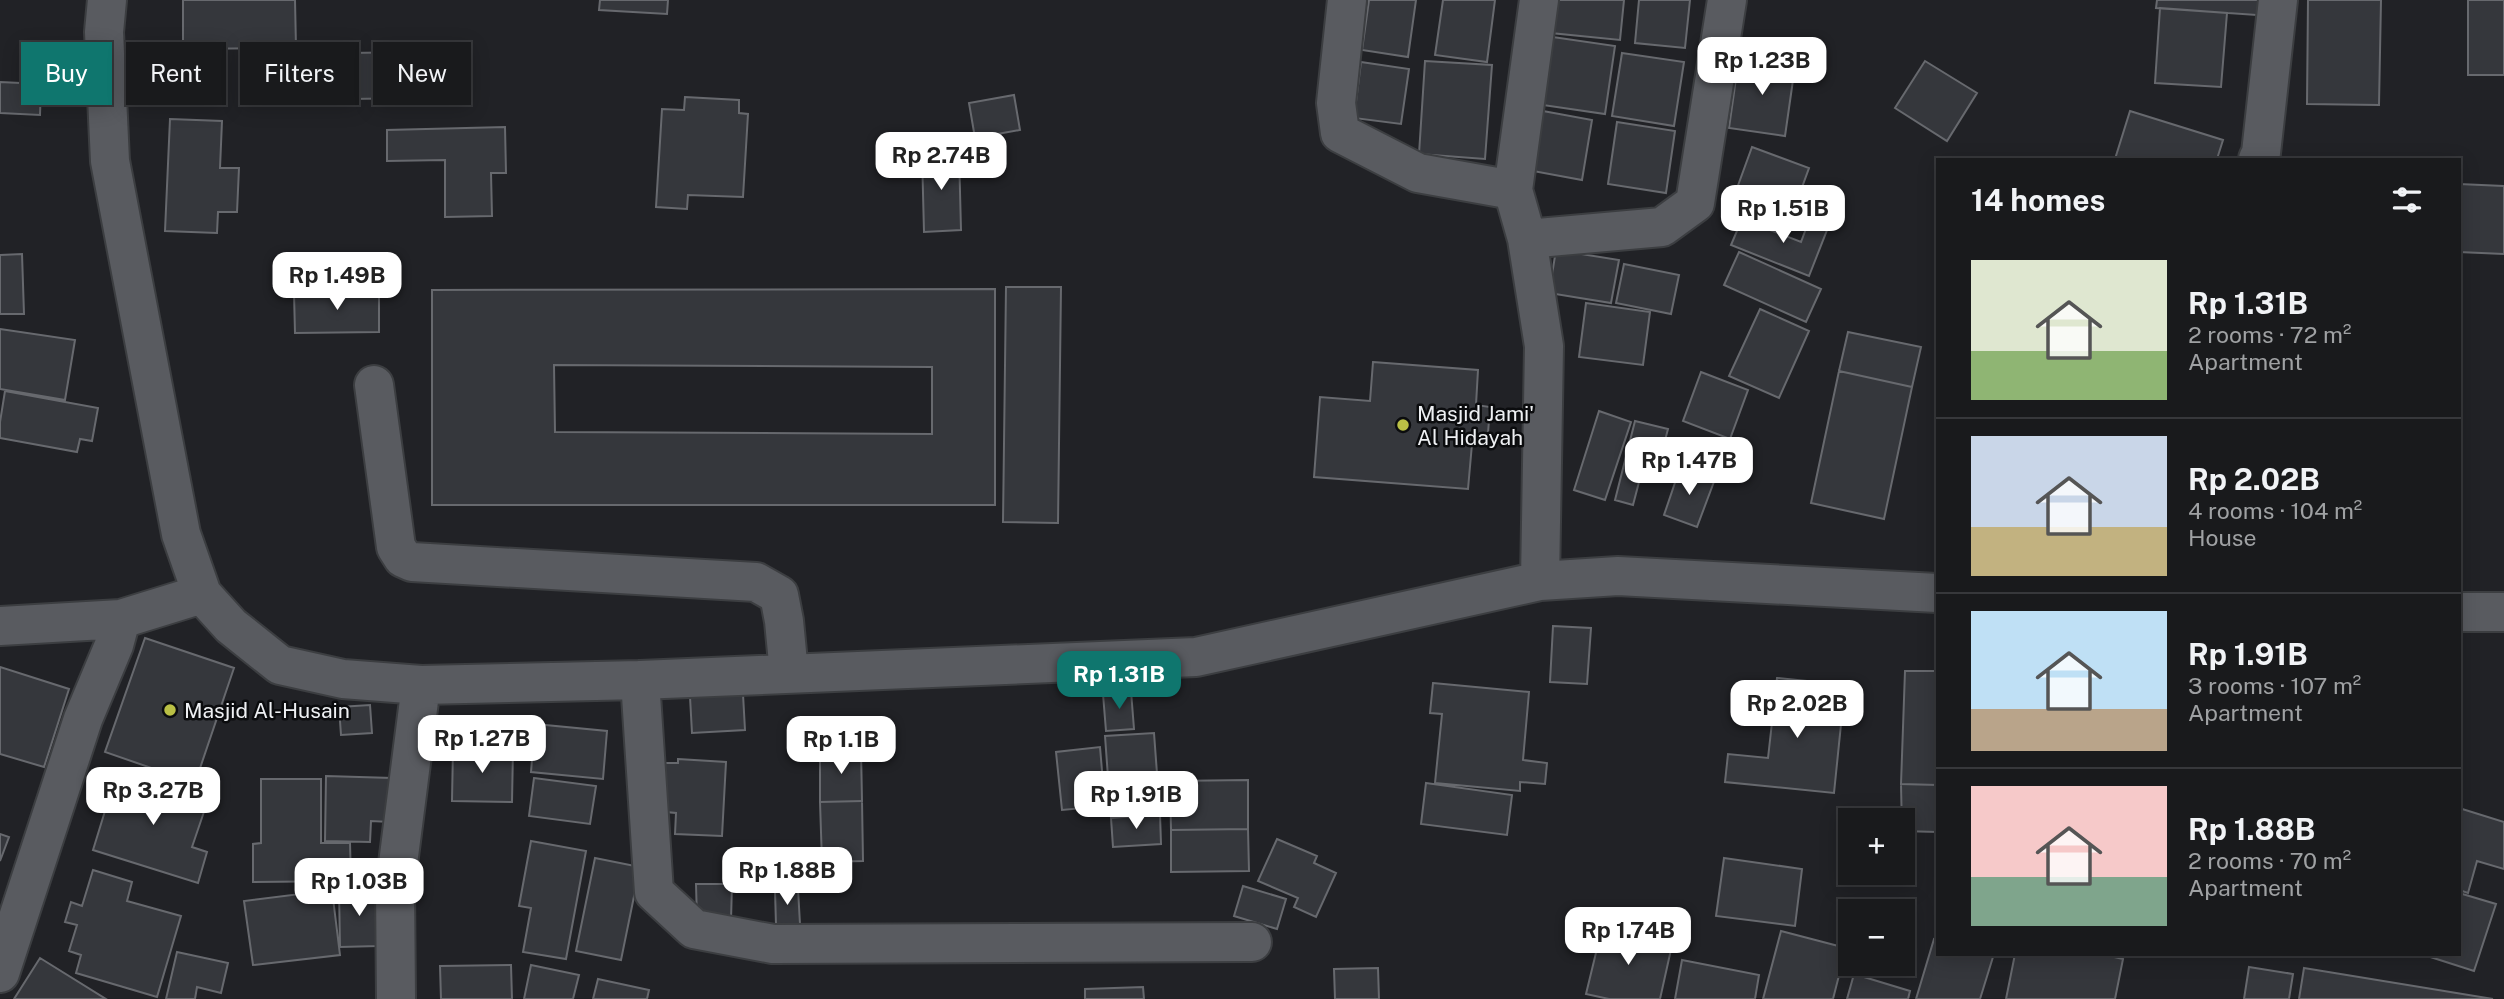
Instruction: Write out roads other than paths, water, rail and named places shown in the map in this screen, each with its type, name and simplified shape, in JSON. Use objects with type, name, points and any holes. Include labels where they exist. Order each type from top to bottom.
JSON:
[{"type":"street","points":[[107,0],[104,32],[110,161],[181,534],[202,594],[231,626],[280,665],[343,678],[421,685],[639,680],[1196,657],[1540,581],[1618,576],[1936,593]]},
{"type":"street","points":[[1347,0],[1336,103],[1340,133],[1418,173],[1513,190]]},
{"type":"street","points":[[1539,0],[1513,190],[1527,239],[1544,346],[1540,581]]},
{"type":"street","points":[[1527,239],[1662,227],[1695,203],[1727,0]]},
{"type":"street","points":[[2258,158],[2278,0]]},
{"type":"street","points":[[374,385],[396,547],[403,558],[412,562],[756,582],[779,595],[789,673]]},
{"type":"street","points":[[0,626],[121,620],[202,594]]},
{"type":"street","points":[[2461,612],[2504,612]]},
{"type":"street","points":[[0,973],[83,719],[114,645],[121,620]]},
{"type":"street","points":[[639,680],[654,892],[694,929],[773,944],[1252,942]]},
{"type":"street","points":[[396,999],[395,887],[421,685]]},
{"type":"place","name":"Masjid Jami' Al Hidayah","points":[[1403,425]]},
{"type":"place","name":"Masjid Al-Husain","points":[[170,710]]}]
